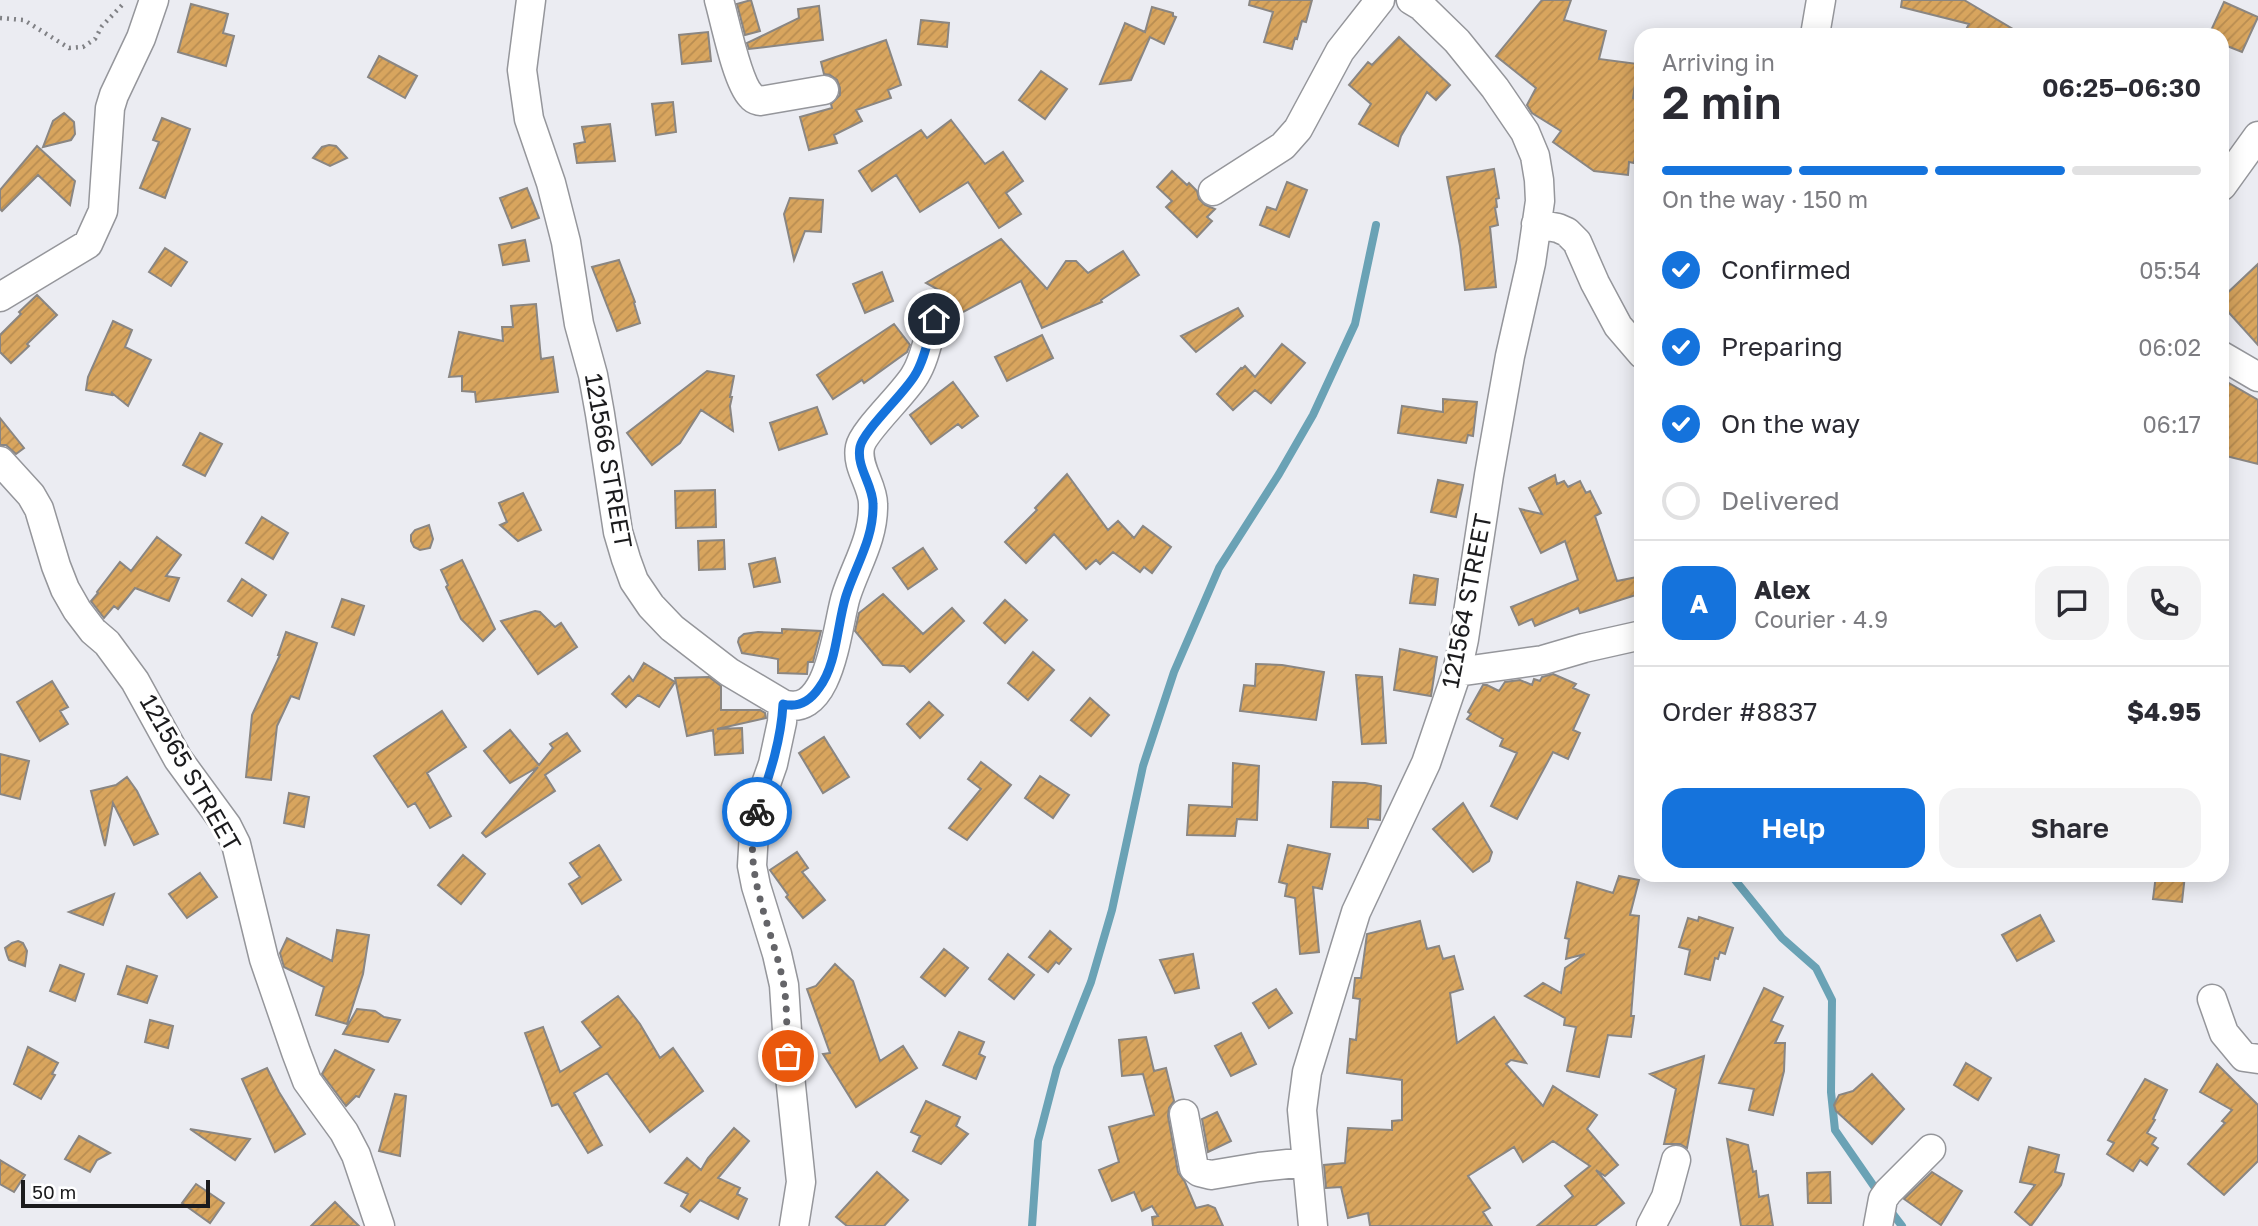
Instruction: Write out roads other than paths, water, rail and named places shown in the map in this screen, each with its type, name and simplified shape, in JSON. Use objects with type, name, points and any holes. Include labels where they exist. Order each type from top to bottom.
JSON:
[{"type":"street","points":[[0,297],[88,244],[103,211],[110,108],[141,38],[154,0]]},
{"type":"street","name":"121566 STREET","points":[[531,0],[522,70],[529,119],[551,183],[566,242],[579,324],[598,401],[618,532],[626,559],[634,581],[651,606],[672,628],[729,672],[783,704]]},
{"type":"street","points":[[719,0],[734,58],[746,89],[754,99],[761,101],[824,90]]},
{"type":"street","points":[[1213,191],[1283,146],[1298,130],[1340,51],[1380,0]]},
{"type":"street","name":"121564 STREET","points":[[1313,1226],[1303,1110],[1307,1072],[1356,912],[1426,763],[1457,672],[1489,475],[1510,356],[1531,263],[1540,201],[1535,156],[1525,132],[1496,88],[1457,41],[1421,6],[1411,0]]},
{"type":"street","points":[[1816,28],[1821,0]]},
{"type":"street","points":[[2229,176],[2258,136]]},
{"type":"street","points":[[1536,224],[1558,228],[1567,232],[1577,242],[1618,326],[1634,345]]},
{"type":"street","points":[[794,1226],[801,1182],[784,985],[752,866],[755,815],[773,764],[783,704],[792,706],[810,699],[827,675],[846,596],[871,534],[873,500],[860,459],[860,448],[864,437],[915,375],[921,364],[934,319]]},
{"type":"street","points":[[2229,360],[2258,377]]},
{"type":"street","name":"121565 STREET","points":[[0,461],[31,495],[39,509],[48,545],[65,589],[93,631],[107,643],[135,681],[178,759],[227,827],[236,844],[264,960],[296,1052],[307,1081],[344,1132],[356,1155],[380,1226]]},
{"type":"street","points":[[1457,672],[1543,660],[1634,637]]},
{"type":"street","points":[[2212,999],[2224,1033],[2244,1057],[2258,1059]]},
{"type":"street","points":[[1184,1114],[1194,1168],[1199,1172],[1211,1175],[1306,1163]]},
{"type":"street","points":[[1878,1226],[1883,1199],[1931,1149]]},
{"type":"street","points":[[1651,1226],[1666,1197],[1676,1160]]},
{"type":"waterway","points":[[1032,1226],[1038,1141],[1057,1068],[1091,982],[1112,910],[1143,766],[1174,672],[1219,568],[1313,415],[1355,324],[1376,225]]},
{"type":"waterway","points":[[1737,882],[1782,938],[1816,968],[1832,1000],[1831,1092],[1835,1130],[1880,1195]]},
{"type":"waterway","points":[[1889,1209],[1902,1226]]}]
